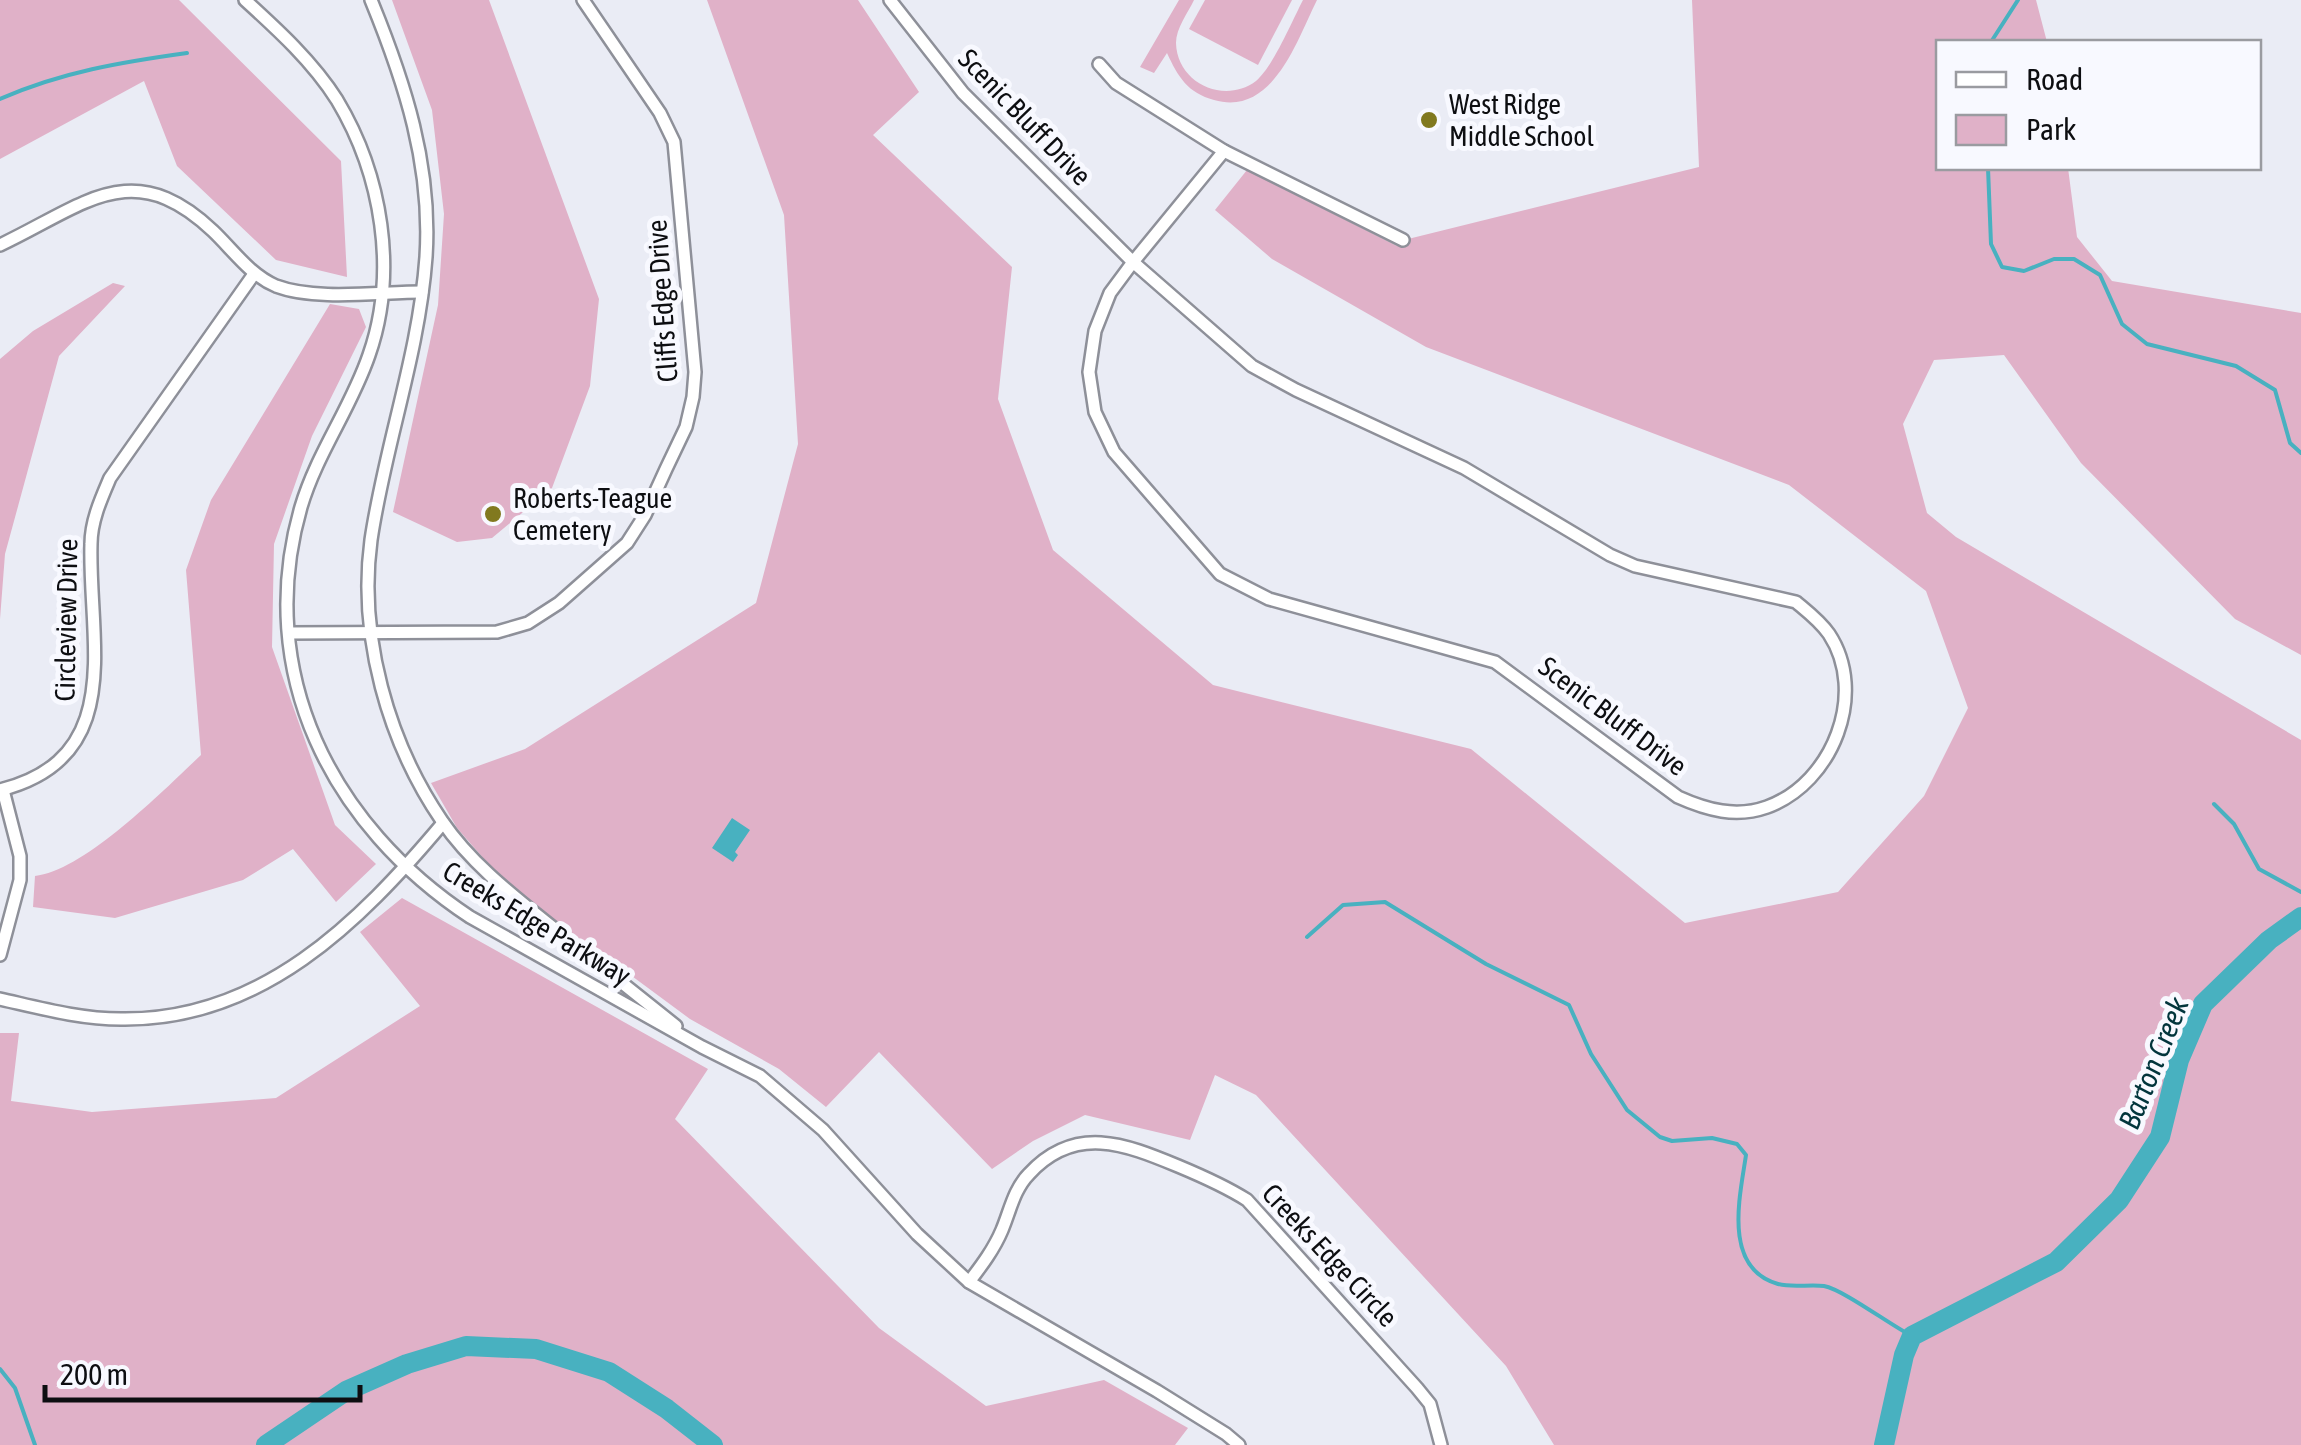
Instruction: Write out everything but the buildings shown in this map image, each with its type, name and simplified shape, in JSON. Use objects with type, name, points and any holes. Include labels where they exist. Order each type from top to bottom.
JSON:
[{"type":"street","name":"Creeks Edge Parkway","points":[[247,0],[336,99],[366,162],[382,226],[381,292],[371,351],[360,382],[314,470],[301,508],[288,592],[294,672],[320,750],[366,827],[405,868],[470,917],[760,1076],[792,1100],[917,1234],[970,1282],[1157,1390],[1239,1445]]},
{"type":"street","name":"Creeks Edge Parkway","points":[[372,0],[413,112],[426,207],[422,292],[371,543],[371,634],[379,678],[405,754],[443,822],[476,862],[702,1047]]},
{"type":"street","name":"Cliffs Edge Drive","points":[[289,632],[497,632],[528,623],[559,603],[627,543],[645,515],[686,426],[695,372],[674,142],[660,113],[583,0]]},
{"type":"street","name":"Scenic Bluff Drive","points":[[890,0],[962,93],[1133,262],[1252,366],[1464,468],[1610,556],[1635,566],[1796,602],[1817,619],[1830,635],[1845,674],[1843,718],[1823,761],[1797,789],[1766,808],[1733,813],[1704,809],[1678,797],[1495,662],[1269,600],[1220,574],[1114,452],[1095,412],[1089,372],[1095,332],[1110,294],[1133,262],[1224,151]]},
{"type":"street","points":[[1099,64],[1116,83],[1224,151],[1403,240]]},
{"type":"street","points":[[0,245],[108,192],[143,190],[174,199],[197,216],[254,274],[277,286],[302,292],[422,292]]},
{"type":"street","name":"Circleview Drive","points":[[2,790],[30,780],[61,758],[78,739],[94,693],[90,541],[100,500],[110,478],[254,274]]},
{"type":"street","points":[[0,955],[20,880],[20,856],[2,790]]},
{"type":"street","points":[[0,999],[77,1016],[124,1019],[206,1010],[273,981],[332,938],[405,868],[443,822]]},
{"type":"street","name":"Creeks Edge Circle","points":[[970,1282],[1001,1232],[1014,1197],[1037,1167],[1074,1145],[1100,1141],[1131,1146],[1247,1200],[1424,1396],[1430,1404],[1441,1445]]},
{"type":"green space","points":[[0,0],[179,0],[341,161],[347,277],[276,260],[177,166],[144,81],[0,159]]},
{"type":"green space","points":[[392,0],[489,0],[599,299],[590,386],[552,488],[492,538],[457,542],[393,512],[438,305],[444,214],[432,110]]},
{"type":"green space","points":[[707,0],[858,0],[919,92],[873,135],[1012,267],[998,399],[1053,550],[1213,685],[1471,749],[1685,923],[1838,892],[1924,796],[1968,708],[1926,591],[1789,485],[1426,347],[1272,259],[1215,210],[1247,170],[1397,246],[1408,239],[1699,167],[1692,0],[2036,0],[2046,40],[1936,40],[1936,170],[2068,170],[2077,237],[2112,281],[2301,313],[2301,655],[2235,619],[2081,463],[2004,355],[1934,360],[1903,424],[1927,513],[1956,537],[2301,740],[2301,1445],[1554,1445],[1506,1366],[1256,1095],[1215,1075],[1190,1140],[1085,1115],[1033,1141],[992,1169],[879,1052],[826,1107],[779,1069],[690,1019],[621,968],[618,972],[517,891],[457,828],[431,783],[525,749],[756,603],[798,444],[784,215]]},
{"type":"green space","points":[[1179,0],[1194,0],[1176,43],[1184,69],[1204,86],[1230,91],[1256,81],[1275,55],[1303,0],[1317,0],[1280,71],[1252,97],[1235,102],[1214,100],[1191,88],[1167,53],[1154,73],[1140,67]]},
{"type":"green space","points":[[1205,0],[1292,0],[1258,65],[1189,29]]},
{"type":"green space","points":[[113,283],[125,286],[59,356],[5,554],[0,619],[0,359],[33,331]]},
{"type":"green space","points":[[330,304],[359,309],[366,327],[312,436],[274,544],[272,647],[335,825],[376,864],[336,902],[293,849],[243,880],[115,918],[33,907],[35,876],[55,871],[100,844],[201,755],[186,570],[211,500]]},
{"type":"green space","points":[[402,898],[708,1069],[675,1119],[879,1328],[986,1406],[1104,1380],[1188,1428],[1175,1445],[0,1445],[0,1033],[19,1033],[11,1101],[92,1112],[276,1098],[420,1006],[360,932]]},
{"type":"water","points":[[732,818],[750,830],[733,862],[712,848]]},
{"type":"waterway","points":[[1992,40],[2018,0]]},
{"type":"waterway","points":[[0,99],[92,69],[187,53]]},
{"type":"waterway","points":[[1988,170],[1991,244],[2002,267],[2024,271],[2054,259],[2074,259],[2100,275],[2122,324],[2147,344],[2236,366],[2275,390],[2290,443],[2301,453]]},
{"type":"waterway","points":[[2214,804],[2234,824],[2259,869],[2301,892]]},
{"type":"waterway","points":[[1307,937],[1343,905],[1385,902],[1486,964],[1569,1005],[1591,1054],[1627,1110],[1660,1137],[1672,1141],[1712,1138],[1737,1144],[1746,1155],[1739,1229],[1749,1263],[1760,1276],[1778,1284],[1833,1289],[1912,1336]]},
{"type":"waterway","name":"Barton Creek","points":[[1884,1445],[1904,1355],[1912,1336],[2056,1262],[2119,1200],[2160,1137],[2179,1060],[2203,1004],[2269,940],[2301,917]]},
{"type":"waterway","name":"Barton Creek","points":[[266,1445],[346,1391],[407,1364],[466,1346],[536,1349],[609,1372],[667,1409],[713,1445]]},
{"type":"waterway","points":[[0,1369],[15,1388],[35,1445]]},
{"type":"place","name":"West Ridge Middle School","points":[[1429,120]]},
{"type":"place","name":"Roberts-Teague Cemetery","points":[[493,514]]}]
